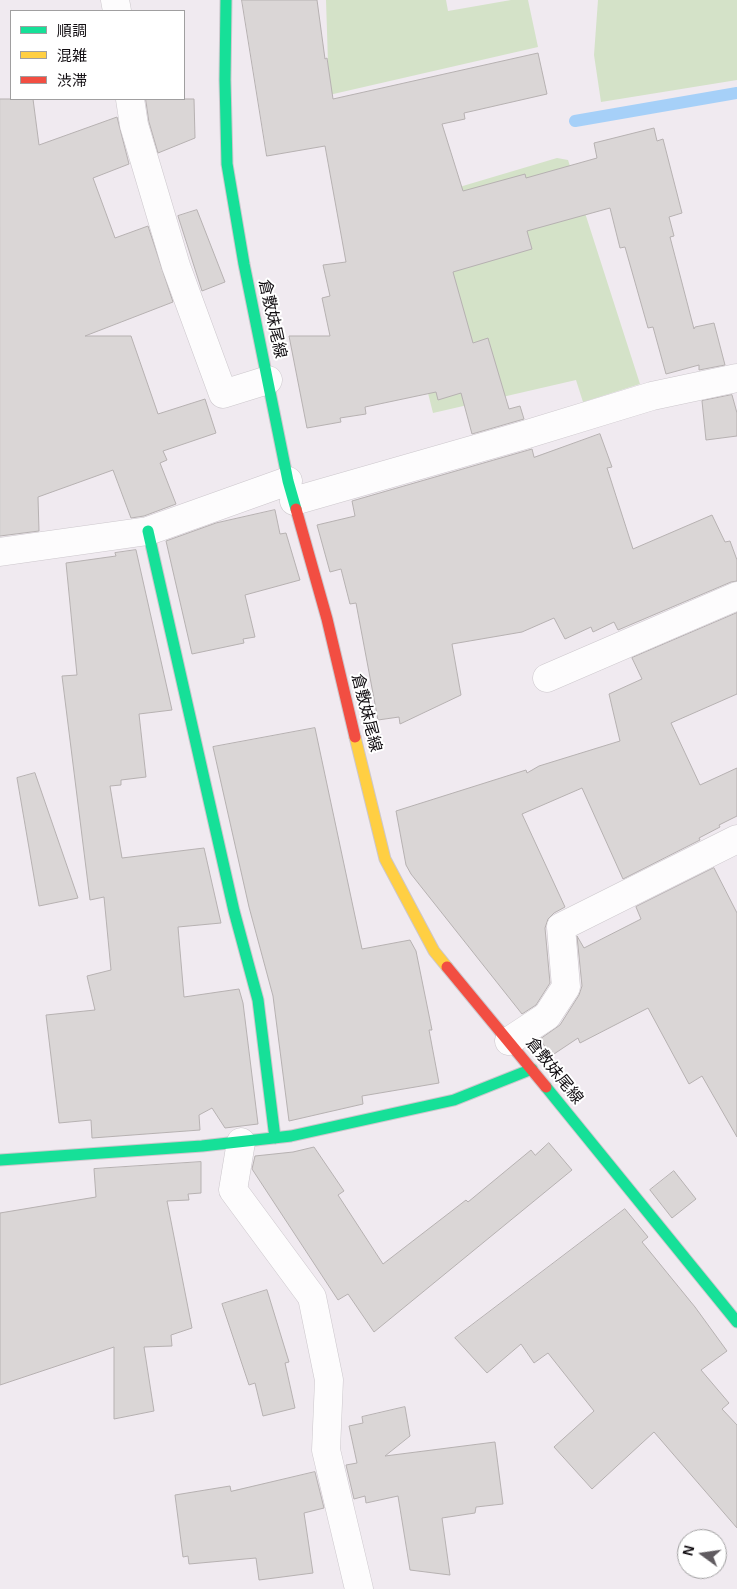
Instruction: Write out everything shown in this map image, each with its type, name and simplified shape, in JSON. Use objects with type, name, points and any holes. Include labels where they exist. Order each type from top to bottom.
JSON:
[{"type":"main road","name":"倉敷妹尾線","points":[[226,0],[224,80],[227,164],[244,264],[291,491],[327,619],[384,859],[434,951],[509,1040],[737,1322]]},
{"type":"main road","points":[[148,531],[234,911],[258,1000],[275,1138]]},
{"type":"main road","points":[[0,1160],[241,1142],[291,1136],[454,1100],[532,1069]]},
{"type":"street","points":[[130,100],[134,125],[176,266],[223,394],[268,380]]},
{"type":"street","points":[[0,552],[148,531],[291,491],[521,436],[652,396],[737,378]]},
{"type":"street","points":[[546,678],[737,596]]},
{"type":"street","points":[[509,1040],[547,1016],[566,987],[561,928],[737,839]]},
{"type":"street","points":[[241,1142],[233,1190],[312,1297],[329,1380],[326,1450],[359,1589]]},
{"type":"green space","points":[[326,0],[446,0],[448,11],[511,0],[528,0],[538,47],[329,95]]},
{"type":"green space","points":[[598,0],[737,0],[737,80],[601,102],[594,55]]},
{"type":"green space","points":[[557,158],[568,160],[640,384],[583,402],[576,380],[433,413],[382,210]]},
{"type":"building","points":[[242,0],[317,0],[325,59],[327,58],[333,99],[538,53],[547,94],[464,113],[465,119],[442,124],[463,191],[525,174],[526,178],[597,158],[594,143],[654,128],[657,141],[663,139],[682,213],[669,217],[674,236],[670,237],[694,329],[695,327],[714,323],[725,365],[699,370],[699,365],[666,374],[653,327],[648,328],[625,247],[620,248],[610,208],[527,231],[532,249],[453,272],[473,343],[488,338],[509,409],[520,406],[524,419],[472,434],[461,393],[438,400],[436,392],[365,407],[366,414],[340,418],[341,422],[307,428],[289,336],[330,336],[322,298],[330,296],[323,265],[346,262],[325,146],[267,156]]},
{"type":"building","points":[[0,99],[33,100],[39,145],[117,117],[129,164],[93,178],[115,238],[148,226],[173,302],[85,336],[131,336],[158,414],[205,399],[216,433],[163,451],[167,460],[160,463],[176,504],[144,516],[131,518],[113,470],[38,497],[39,531],[0,536]]},
{"type":"building","points":[[194,99],[195,138],[158,153],[149,122],[146,100]]},
{"type":"building","points":[[197,210],[225,282],[202,291],[178,216]]},
{"type":"building","points":[[732,395],[737,413],[737,436],[706,440],[702,401]]},
{"type":"building","points":[[600,434],[612,467],[607,468],[633,549],[712,515],[725,542],[730,541],[737,560],[737,581],[618,630],[614,622],[593,632],[591,627],[565,639],[554,618],[522,632],[452,644],[461,695],[400,724],[399,717],[378,720],[356,603],[350,604],[341,569],[330,572],[317,525],[355,516],[352,501],[532,449],[534,457]]},
{"type":"building","points":[[275,510],[280,534],[286,533],[300,580],[245,595],[255,637],[243,639],[244,643],[192,654],[166,541],[216,523]]},
{"type":"building","points":[[136,550],[172,710],[139,714],[146,777],[121,780],[121,785],[110,786],[122,858],[204,848],[221,923],[178,927],[184,997],[239,989],[243,1003],[258,1124],[225,1128],[212,1108],[199,1115],[200,1130],[92,1138],[91,1120],[59,1123],[46,1015],[95,1010],[87,976],[111,970],[104,897],[90,900],[62,676],[77,675],[66,563],[116,556],[115,553]]},
{"type":"building","points":[[737,613],[737,694],[671,723],[700,785],[737,768],[737,816],[719,825],[720,827],[699,838],[700,840],[623,879],[582,788],[522,814],[565,907],[548,919],[545,928],[550,983],[536,1005],[522,1014],[411,874],[406,865],[396,811],[526,770],[527,773],[539,766],[620,741],[609,694],[642,679],[632,658]]},
{"type":"building","points":[[315,728],[362,949],[410,940],[416,951],[432,1030],[429,1030],[439,1083],[362,1096],[363,1104],[289,1121],[273,996],[249,907],[213,747]]},
{"type":"building","points":[[35,773],[78,898],[39,906],[17,778]]},
{"type":"building","points":[[714,868],[737,913],[737,1137],[702,1076],[689,1084],[648,1008],[580,1043],[578,1038],[551,1056],[540,1039],[560,1025],[579,995],[582,986],[577,936],[584,948],[641,919],[636,907]]},
{"type":"building","points":[[549,1143],[572,1170],[374,1332],[348,1294],[338,1300],[252,1169],[255,1156],[293,1152],[314,1147],[344,1191],[338,1195],[383,1264],[466,1200],[468,1202],[531,1150],[535,1155]]},
{"type":"building","points":[[201,1162],[201,1193],[188,1194],[189,1200],[167,1201],[192,1328],[171,1335],[172,1346],[144,1347],[154,1411],[114,1419],[114,1347],[0,1385],[0,1213],[96,1197],[94,1169]]},
{"type":"building","points":[[674,1171],[696,1199],[672,1218],[650,1190]]},
{"type":"building","points":[[625,1209],[648,1237],[642,1242],[695,1307],[727,1351],[701,1370],[729,1403],[722,1409],[737,1425],[737,1528],[654,1432],[592,1489],[554,1447],[594,1411],[548,1353],[534,1363],[521,1344],[487,1373],[455,1338]]},
{"type":"building","points":[[267,1290],[289,1362],[285,1363],[295,1408],[263,1416],[255,1383],[249,1385],[222,1304]]},
{"type":"building","points":[[405,1407],[410,1436],[385,1456],[495,1442],[503,1504],[476,1507],[475,1513],[442,1518],[450,1575],[410,1570],[398,1496],[366,1503],[365,1496],[354,1499],[346,1465],[357,1463],[349,1426],[363,1423],[362,1417]]},
{"type":"building","points":[[315,1472],[324,1508],[304,1513],[313,1573],[259,1580],[256,1558],[189,1564],[188,1556],[183,1557],[175,1495],[230,1486],[231,1491]]},
{"type":"waterway","points":[[575,121],[737,93]]},
{"type":"traffic: fast","points":[[226,0],[227,164],[244,264],[288,481],[296,509]]},
{"type":"traffic: fast","points":[[148,531],[234,911],[258,1000],[275,1138]]},
{"type":"traffic: fast","points":[[0,1160],[202,1146],[291,1136],[454,1100],[532,1069]]},
{"type":"traffic: fast","points":[[546,1087],[737,1322]]},
{"type":"traffic: slow","points":[[355,737],[385,859],[434,951],[447,967]]},
{"type":"traffic: jam","points":[[296,509],[327,619],[355,737]]},
{"type":"traffic: jam","points":[[447,967],[546,1087]]}]
